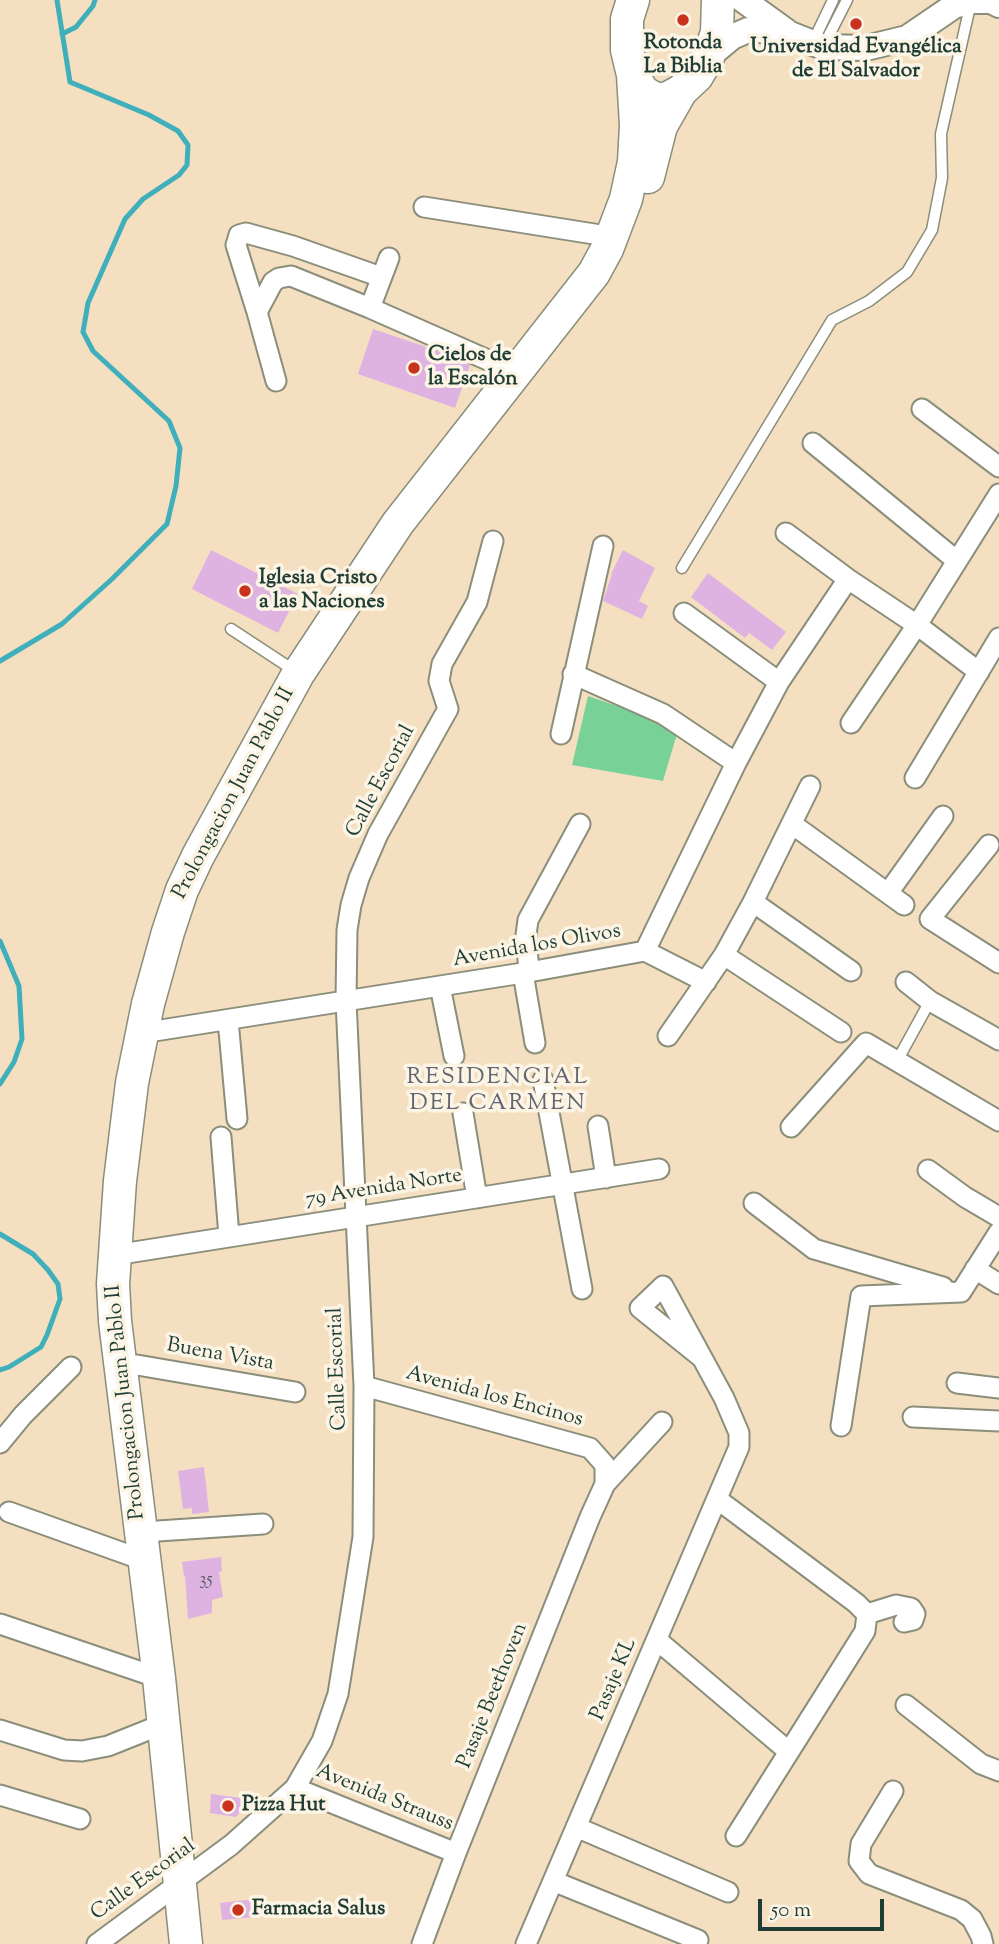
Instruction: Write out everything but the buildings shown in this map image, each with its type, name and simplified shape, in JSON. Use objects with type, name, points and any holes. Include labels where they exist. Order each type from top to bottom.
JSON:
[{"type":"main road","name":"Prolongacion Juan Pablo II","points":[[150,1032],[168,932],[183,890],[198,856],[298,674],[398,523],[594,273],[613,237],[626,199],[635,150],[633,75],[627,50],[627,19],[633,0]]},
{"type":"main road","points":[[708,57],[717,33],[718,0]]},
{"type":"main road","name":"Prolongacion Juan Pablo II","points":[[186,1944],[188,1878],[158,1531],[137,1365],[132,1299],[124,1253],[121,1169],[132,1083],[211,870],[343,640],[430,509],[601,288],[631,225],[664,119],[681,91],[697,76],[708,57]]},
{"type":"main road","points":[[633,75],[643,92],[657,100],[681,91]]},
{"type":"main road","name":"Prolongacion Juan Pablo II","points":[[124,1253],[113,1284],[116,1338],[159,1678],[151,1729],[205,1944]]},
{"type":"street","points":[[743,0],[808,42]]},
{"type":"street","points":[[708,57],[732,37],[748,30],[760,30],[808,42],[866,48],[907,38],[954,6],[972,1],[991,1],[999,5]]},
{"type":"street","points":[[424,207],[613,237]]},
{"type":"street","points":[[276,381],[236,245],[239,235],[246,233],[312,251],[381,277]]},
{"type":"street","points":[[370,308],[388,258]]},
{"type":"street","points":[[257,312],[273,282],[287,276],[370,308],[516,372]]},
{"type":"street","points":[[922,410],[999,467]]},
{"type":"street","points":[[813,443],[957,561]]},
{"type":"street","points":[[851,723],[917,625],[999,494]]},
{"type":"street","points":[[786,533],[979,672]]},
{"type":"street","name":"Calle Escorial","points":[[97,1944],[231,1845],[296,1788],[322,1741],[338,1695],[363,1536],[364,1386],[346,1001],[347,930],[359,878],[378,834],[448,709],[439,681],[442,664],[477,602],[493,541]]},
{"type":"street","points":[[561,734],[603,546]]},
{"type":"street","name":"Avenida los Olivos","points":[[150,1032],[645,951],[736,763],[779,682],[848,579]]},
{"type":"street","points":[[684,613],[779,682]]},
{"type":"street","points":[[915,778],[999,638]]},
{"type":"street","points":[[573,674],[663,714],[736,763]]},
{"type":"street","points":[[668,1036],[724,955],[810,786]]},
{"type":"street","points":[[792,824],[896,899],[943,816]]},
{"type":"street","points":[[535,1043],[526,972],[527,920],[580,824]]},
{"type":"street","points":[[989,845],[930,919],[999,963]]},
{"type":"street","points":[[753,902],[850,971]]},
{"type":"street","points":[[645,951],[706,982]]},
{"type":"street","points":[[724,955],[841,1031]]},
{"type":"street","points":[[906,982],[930,1001],[999,1040]]},
{"type":"street","points":[[440,986],[454,1056]]},
{"type":"street","points":[[228,1020],[237,1119]]},
{"type":"street","points":[[791,1127],[866,1043],[999,1121]]},
{"type":"street","points":[[543,1080],[582,1289]]},
{"type":"street","points":[[463,1113],[477,1198]]},
{"type":"street","points":[[598,1126],[606,1178]]},
{"type":"street","points":[[221,1137],[229,1236]]},
{"type":"street","name":"79 Avenida Norte","points":[[124,1253],[659,1169]]},
{"type":"street","points":[[928,1170],[999,1217]]},
{"type":"street","points":[[754,1203],[814,1249],[961,1292]]},
{"type":"street","points":[[961,1292],[996,1243]]},
{"type":"street","points":[[975,1269],[999,1284]]},
{"type":"street","points":[[841,1426],[861,1296],[961,1292]]},
{"type":"street","name":"Pasaje KL","points":[[526,1944],[739,1447],[739,1433],[714,1376],[701,1357]]},
{"type":"street","name":"Buena Vista","points":[[137,1365],[295,1392]]},
{"type":"street","points":[[0,1443],[23,1415],[71,1367]]},
{"type":"street","points":[[957,1383],[999,1388]]},
{"type":"street","name":"Avenida los Encinos","points":[[364,1386],[590,1448],[605,1474]]},
{"type":"street","points":[[913,1417],[999,1421]]},
{"type":"street","name":"Pasaje Beethoven","points":[[422,1944],[605,1474],[662,1422]]},
{"type":"street","points":[[717,1499],[856,1602],[867,1614],[865,1631],[736,1836]]},
{"type":"street","points":[[9,1512],[143,1560]]},
{"type":"street","points":[[158,1531],[263,1524]]},
{"type":"street","points":[[867,1614],[896,1605],[911,1608],[915,1614],[913,1620],[904,1622]]},
{"type":"street","points":[[0,1624],[159,1678]]},
{"type":"street","points":[[657,1640],[788,1751]]},
{"type":"street","points":[[906,1705],[981,1764],[999,1771]]},
{"type":"street","points":[[0,1730],[72,1751],[97,1749],[151,1729]]},
{"type":"street","name":"Avenida Strauss","points":[[296,1788],[456,1853]]},
{"type":"street","points":[[893,1791],[861,1844],[859,1861],[869,1874],[961,1910],[972,1919],[983,1944]]},
{"type":"street","points":[[0,1795],[80,1819]]},
{"type":"street","points":[[576,1827],[728,1892]]},
{"type":"street","points":[[553,1881],[698,1940]]},
{"type":"lane","points":[[808,42],[832,0]]},
{"type":"lane","points":[[808,42],[847,0]]},
{"type":"lane","points":[[682,568],[832,320],[869,301],[907,272],[932,230],[942,178],[941,134],[972,1]]},
{"type":"lane","points":[[231,629],[298,674]]},
{"type":"lane","points":[[897,1061],[930,1001]]},
{"type":"green space","points":[[588,696],[679,727],[663,781],[572,765]]},
{"type":"waterway","points":[[0,661],[62,624],[167,524],[176,486],[180,448],[169,421],[93,351],[83,332],[88,303],[125,219],[143,199],[179,175],[187,165],[188,145],[178,131],[149,115],[70,82],[57,0]]},
{"type":"waterway","points":[[62,34],[76,27],[95,0]]},
{"type":"waterway","points":[[0,941],[19,986],[22,1039],[14,1062],[0,1084]]},
{"type":"waterway","points":[[0,1234],[33,1254],[48,1270],[58,1284],[60,1299],[41,1347],[0,1370]]},
{"type":"place","name":"Rotonda La Biblia","points":[[683,20]]},
{"type":"place","name":"Universidad Evangélica de El Salvador","points":[[856,24]]},
{"type":"place","name":"Cielos de la Escalón","points":[[414,368]]},
{"type":"place","name":"Iglesia Cristo a las Naciones","points":[[245,591]]},
{"type":"place","name":"Pizza Hut","points":[[228,1806]]},
{"type":"place","name":"Farmacia Salus","points":[[238,1910]]},
{"type":"district","name":"RESIDENCIAL DEL CARMEN","points":[[498,1092]]}]
